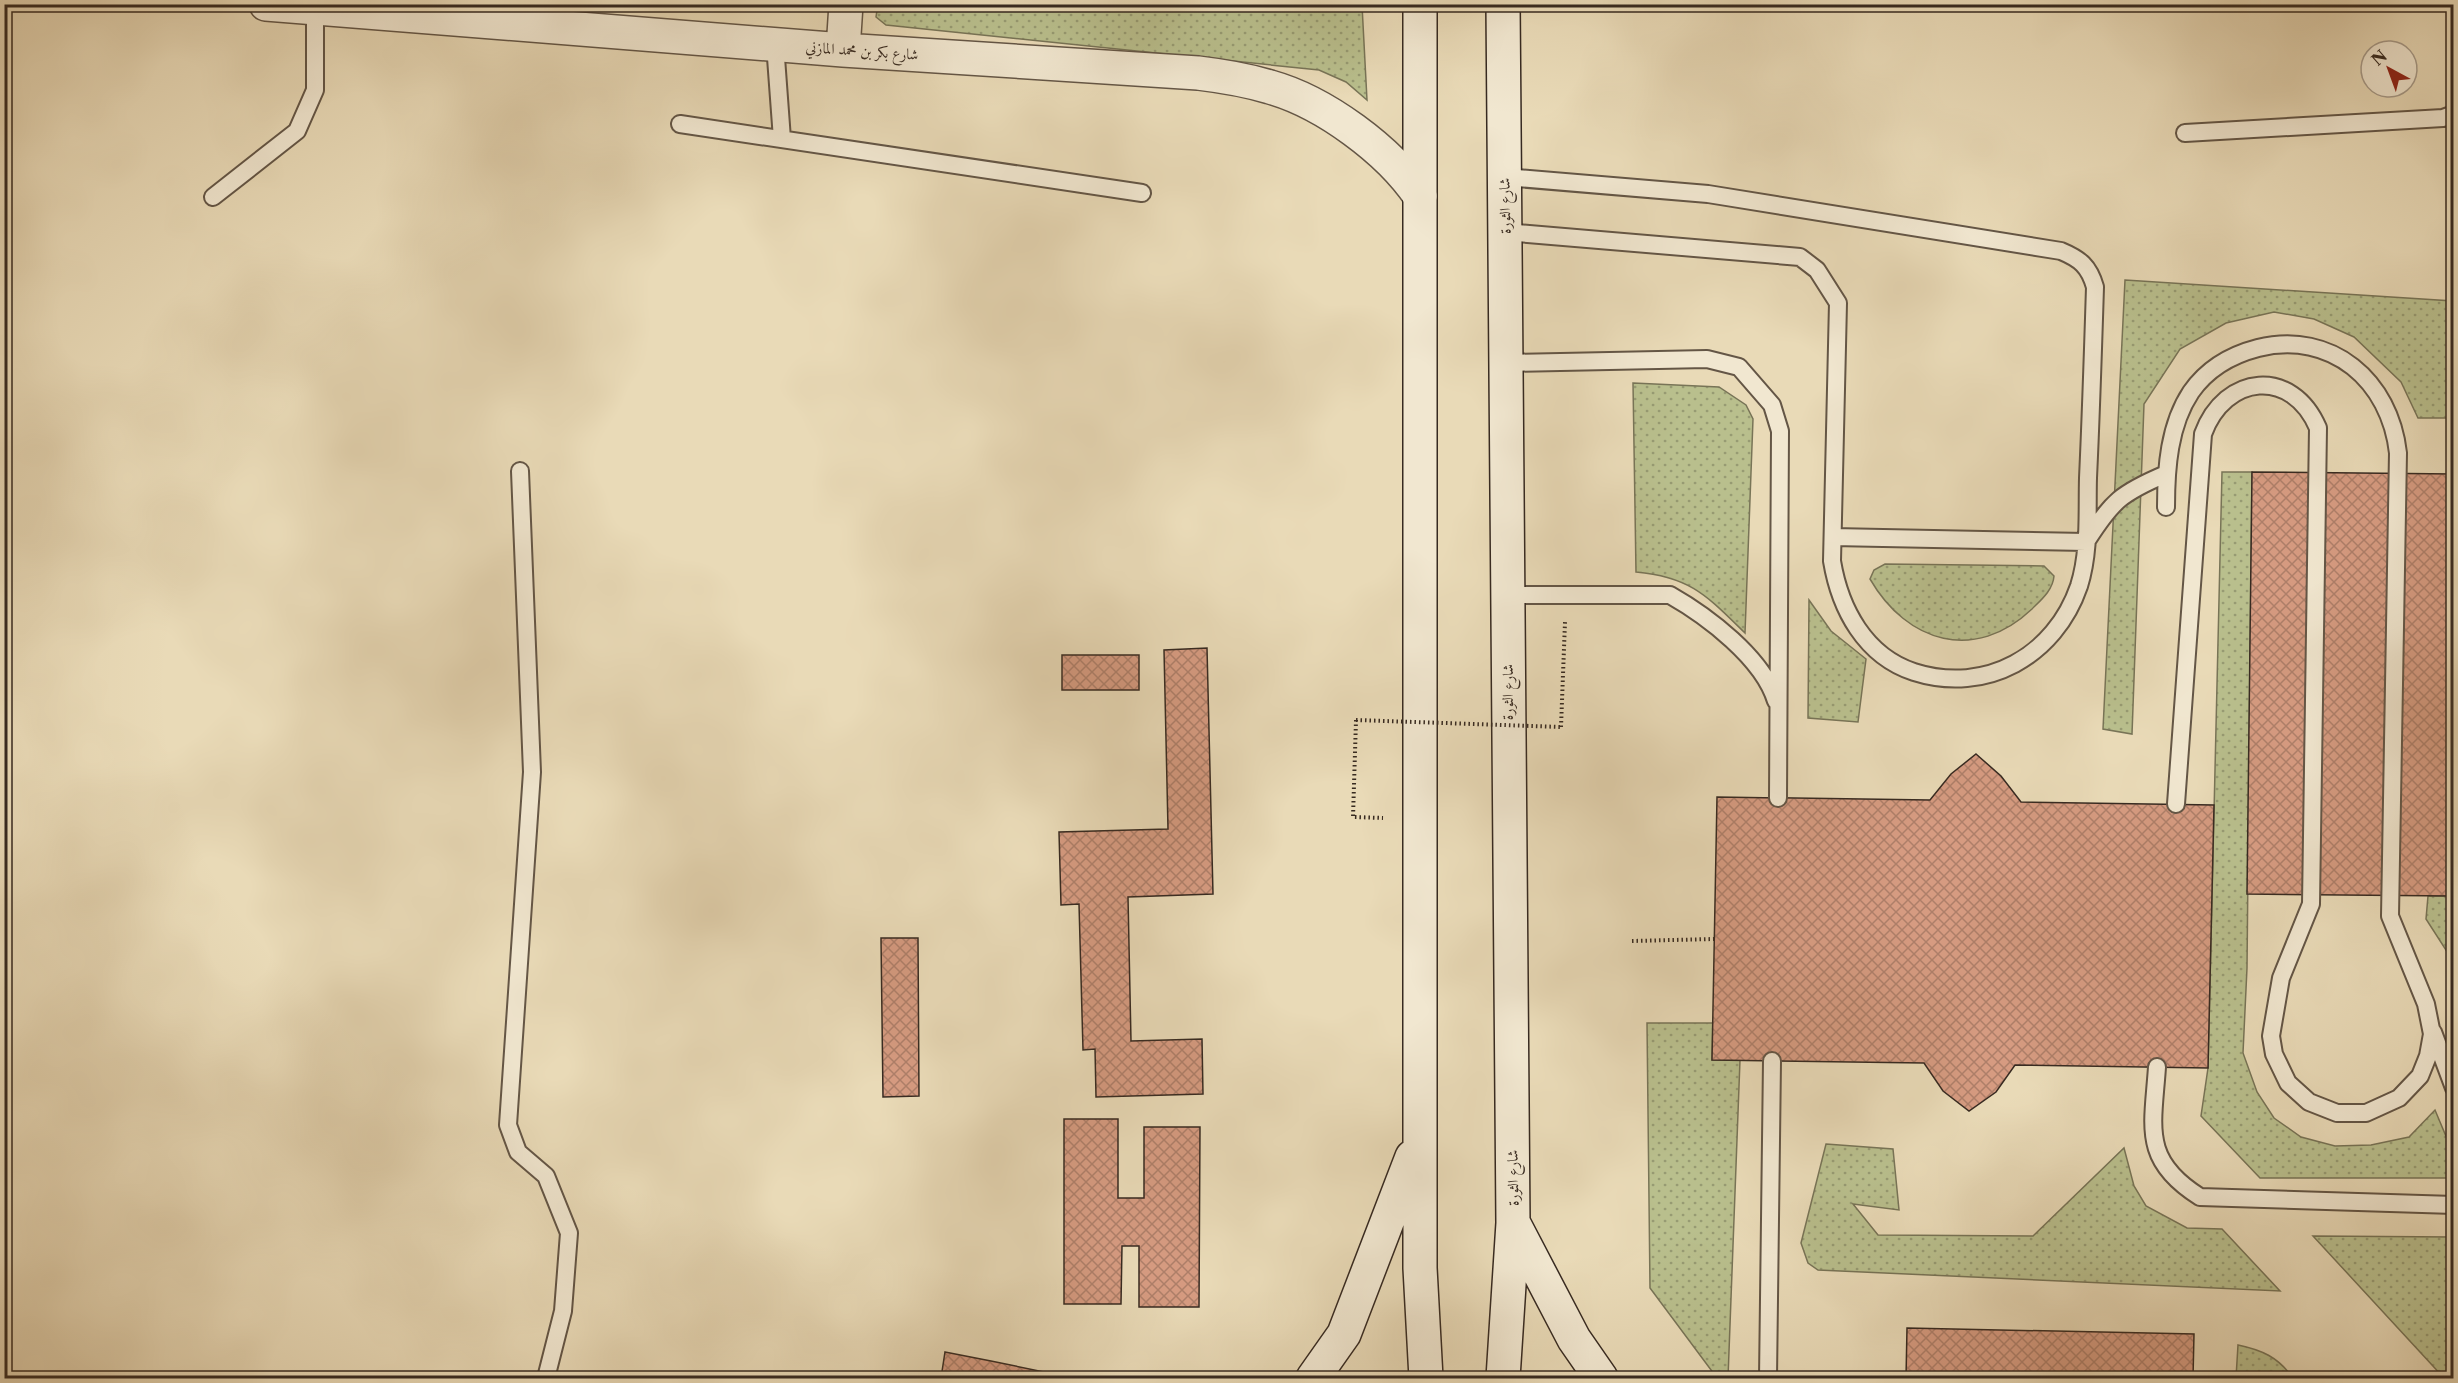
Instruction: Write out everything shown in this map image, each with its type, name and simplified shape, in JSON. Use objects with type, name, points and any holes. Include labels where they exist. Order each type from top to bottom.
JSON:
[{"type":"main road","name":"شارع بكر بن محمد المازني","points":[[266,4],[843,50],[1198,73],[1272,87],[1320,110],[1388,157],[1405,174],[1420,196]]},
{"type":"main road","points":[[843,50],[846,4]]},
{"type":"main road","points":[[1420,4],[1419,1139],[1420,1268],[1426,1378]]},
{"type":"main road","name":"شارع الثورة","points":[[1503,4],[1513,1222],[1503,1378]]},
{"type":"main road","points":[[1313,1378],[1344,1334],[1419,1139]]},
{"type":"main road","points":[[1513,1222],[1575,1339],[1601,1378]]},
{"type":"lane","points":[[213,197],[297,131],[315,90],[315,9]]},
{"type":"lane","points":[[775,44],[782,139]]},
{"type":"lane","points":[[2185,133],[2443,118],[2454,114]]},
{"type":"lane","points":[[680,124],[1142,193]]},
{"type":"lane","points":[[1505,177],[1708,194],[2061,251],[2078,259],[2090,271],[2095,287],[2085,561],[2070,608],[2054,633],[2032,655],[2007,669],[1980,678],[1954,680],[1927,676],[1897,664],[1870,644],[1854,625],[1836,585],[1833,537],[1838,303],[1817,270],[1800,257],[1505,232]]},
{"type":"lane","points":[[2166,507],[2166,474],[2174,428],[2181,409],[2203,378],[2238,353],[2275,344],[2299,344],[2322,350],[2346,361],[2379,393],[2391,420],[2398,453],[2390,916],[2426,1004],[2432,1034],[2428,1056],[2420,1076],[2410,1088],[2383,1108],[2366,1113],[2337,1113],[2322,1109],[2298,1094],[2279,1070],[2271,1036],[2281,978],[2311,904],[2319,428],[2302,402],[2289,393],[2262,385],[2244,388],[2223,399],[2210,415],[2203,434],[2176,804]]},
{"type":"lane","points":[[1506,363],[1707,359],[1739,367],[1772,405],[1780,431],[1777,798],[1777,710],[1772,688],[1726,635],[1690,607],[1670,595],[1508,595]]},
{"type":"lane","points":[[520,471],[531,772],[508,1125],[518,1152],[546,1176],[569,1233],[563,1311],[546,1378]]},
{"type":"lane","points":[[2086,542],[2104,513],[2130,489],[2166,474]]},
{"type":"lane","points":[[1833,537],[2086,542]]},
{"type":"lane","points":[[2432,1028],[2454,1088]]},
{"type":"lane","points":[[1768,1378],[1772,1061]]},
{"type":"lane","points":[[2157,1067],[2153,1137],[2158,1154],[2180,1184],[2200,1197],[2454,1204]]},
{"type":"path","points":[[1420,819],[1353,817],[1356,720],[1562,727],[1564,654]]},
{"type":"path","points":[[1632,941],[1714,939]]},
{"type":"green space","points":[[878,4],[1362,5],[1367,100],[1346,82],[1319,70],[886,25],[876,17]]},
{"type":"green space","points":[[2125,280],[2453,301],[2454,362],[2448,418],[2418,418],[2401,382],[2354,337],[2314,319],[2274,312],[2226,323],[2180,349],[2144,404],[2132,734],[2103,729]]},
{"type":"green space","points":[[1633,383],[1719,387],[1746,405],[1753,419],[1745,633],[1697,590],[1671,578],[1636,572]]},
{"type":"green space","points":[[2222,472],[2252,472],[2247,968],[2243,1053],[2257,1092],[2274,1118],[2301,1137],[2335,1146],[2371,1145],[2409,1137],[2435,1110],[2453,1153],[2453,1178],[2260,1178],[2201,1116],[2208,1068]]},
{"type":"green space","points":[[1885,564],[2044,566],[2054,576],[2043,598],[2010,626],[1988,636],[1965,640],[1944,638],[1922,631],[1903,618],[1885,601],[1870,579],[1874,570]]},
{"type":"green space","points":[[1809,600],[1831,631],[1866,659],[1858,722],[1808,718]]},
{"type":"green space","points":[[2428,896],[2453,896],[2453,961],[2426,919]]},
{"type":"green space","points":[[1647,1023],[1713,1023],[1712,1060],[1740,1060],[1728,1378],[1717,1378],[1650,1288]]},
{"type":"green space","points":[[1826,1144],[1893,1149],[1899,1210],[1853,1204],[1878,1235],[2033,1236],[2124,1148],[2134,1186],[2146,1206],[2187,1228],[2222,1229],[2280,1291],[1818,1270],[1808,1263],[1801,1243]]},
{"type":"green space","points":[[2313,1236],[2453,1237],[2453,1378],[2444,1378]]},
{"type":"green space","points":[[2238,1345],[2255,1349],[2269,1356],[2293,1378],[2236,1378]]},
{"type":"building","points":[[2252,472],[2454,474],[2454,896],[2247,894]]},
{"type":"building","points":[[1207,648],[1213,894],[1128,897],[1131,1041],[1202,1039],[1203,1094],[1096,1097],[1095,1049],[1083,1050],[1079,904],[1061,905],[1059,832],[1168,829],[1164,650]]},
{"type":"building","points":[[1062,655],[1139,655],[1139,690],[1062,690]]},
{"type":"building","points":[[1976,754],[2001,776],[2021,802],[2214,805],[2208,1068],[2015,1065],[1996,1092],[1969,1111],[1943,1091],[1924,1063],[1712,1060],[1717,797],[1930,800],[1951,774]]},
{"type":"building","points":[[881,938],[918,938],[919,1096],[883,1097]]},
{"type":"building","points":[[1064,1119],[1118,1119],[1118,1198],[1144,1198],[1144,1127],[1200,1127],[1199,1307],[1139,1307],[1139,1246],[1122,1246],[1121,1304],[1064,1304]]},
{"type":"building","points":[[1907,1328],[2194,1334],[2193,1378],[1906,1378]]},
{"type":"building","points":[[945,1352],[991,1361],[1073,1378],[941,1378]]}]
